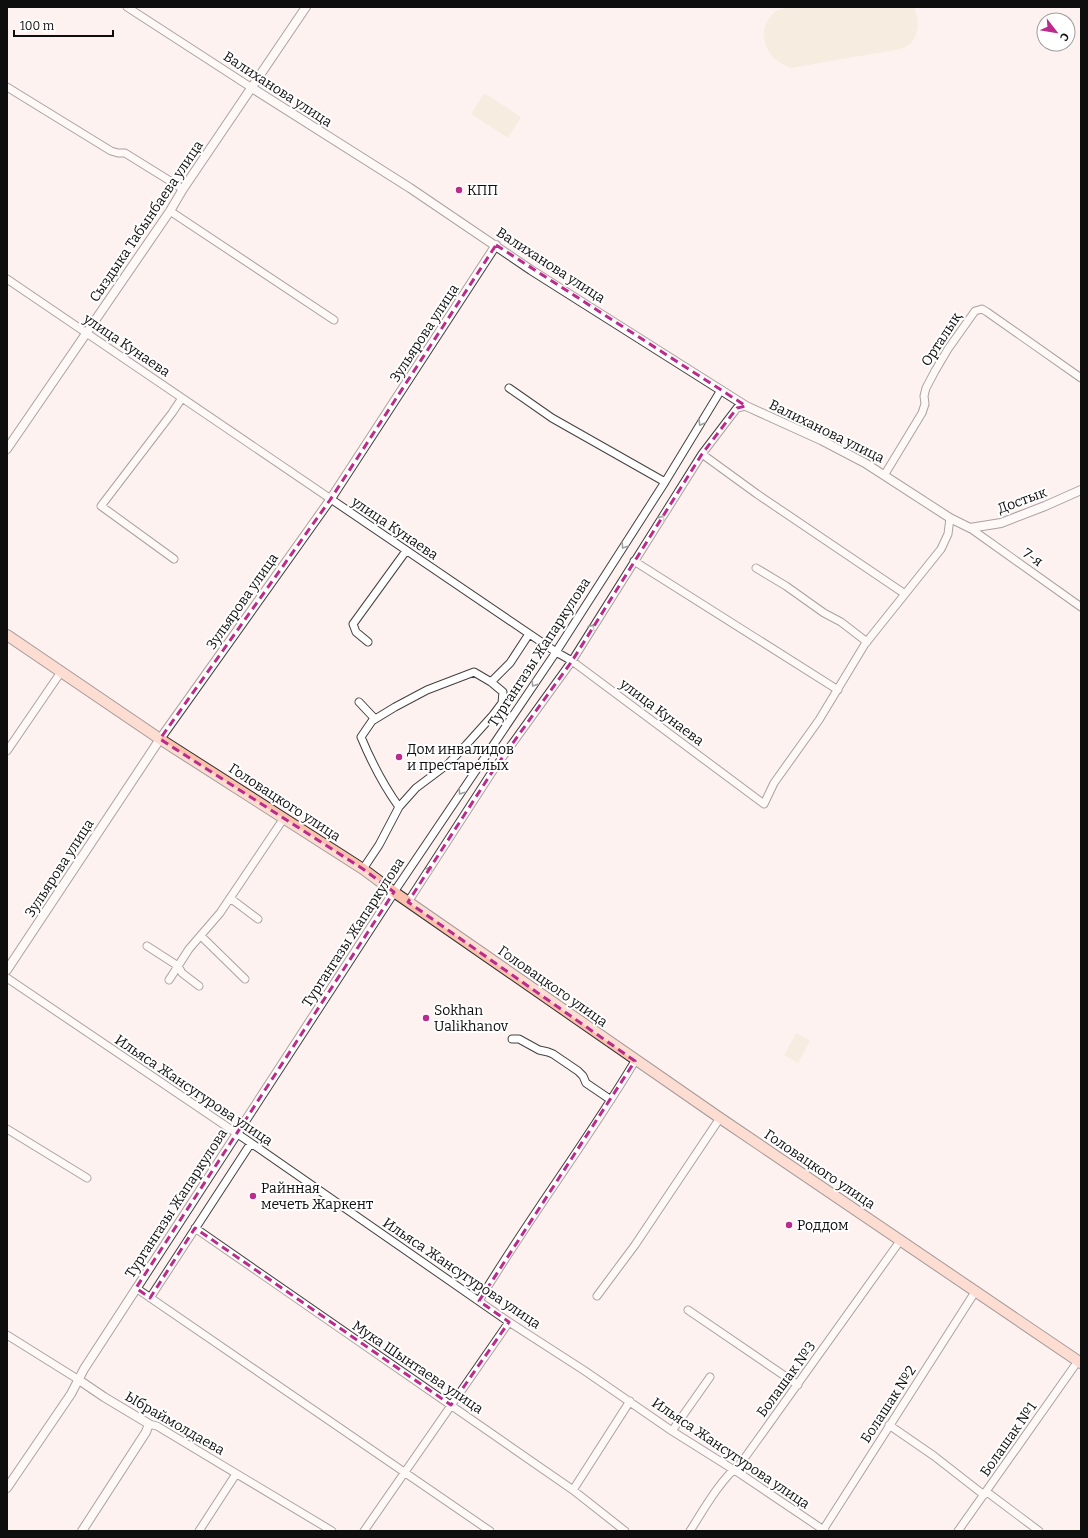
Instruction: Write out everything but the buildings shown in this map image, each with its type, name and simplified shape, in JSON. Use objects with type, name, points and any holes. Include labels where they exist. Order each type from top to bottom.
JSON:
[{"type":"main road","name":"Головацкого улица","points":[[7,635],[160,738],[363,868],[408,902],[635,1060],[1080,1362]]},
{"type":"street","name":"Валиханова улица","points":[[127,7],[410,188],[531,270],[746,406],[865,462],[950,518],[970,528]]},
{"type":"street","name":"Сыздыка Табынбаева улица","points":[[7,449],[170,211],[183,189],[306,7]]},
{"type":"street","points":[[7,87],[111,151],[125,153],[183,189]]},
{"type":"street","points":[[170,211],[334,320]]},
{"type":"street","name":"Зульярова улица","points":[[7,970],[160,738],[330,500],[496,245]]},
{"type":"street","name":"улица Кунаева","points":[[7,278],[330,500],[556,652],[572,661],[764,804],[774,783],[819,720],[838,690]]},
{"type":"street","name":"Орталық","points":[[885,474],[922,413],[925,404],[924,396],[929,382],[948,349],[975,311],[982,309],[987,312],[1081,378]]},
{"type":"street","points":[[509,388],[552,418],[665,482]]},
{"type":"street","name":"Тургангазы Жапаркулова","points":[[7,1488],[71,1394],[84,1369],[136,1288],[394,892],[556,652],[665,482],[721,390]]},
{"type":"street","points":[[174,559],[101,506],[168,419],[182,398]]},
{"type":"street","name":"Тургангазы Жапаркулова","points":[[408,902],[494,769],[572,661],[702,454],[737,408],[746,406]]},
{"type":"street","points":[[702,454],[904,594]]},
{"type":"street","name":"Достык","points":[[970,528],[1002,523],[1081,490]]},
{"type":"street","points":[[634,562],[838,690],[867,642],[941,549],[948,534],[950,518]]},
{"type":"street","name":"7-я","points":[[970,528],[1081,607]]},
{"type":"street","points":[[368,642],[356,632],[353,624],[406,551]]},
{"type":"street","points":[[756,568],[840,622],[867,642]]},
{"type":"street","points":[[491,682],[510,663],[529,634]]},
{"type":"street","points":[[7,751],[61,672]]},
{"type":"street","points":[[363,868],[382,839],[400,807],[416,788],[448,764],[493,715],[502,703],[503,692],[491,682],[474,672],[427,690],[372,721],[361,737],[366,750],[390,793],[400,807]]},
{"type":"street","points":[[359,702],[375,719]]},
{"type":"street","points":[[169,980],[189,949],[201,936],[230,898],[284,818]]},
{"type":"street","points":[[230,898],[258,919]]},
{"type":"street","points":[[201,936],[245,979]]},
{"type":"street","points":[[147,946],[178,966],[182,973],[199,986]]},
{"type":"street","name":"Ильяса Жансугурова улица","points":[[7,978],[237,1134],[509,1322],[824,1530]]},
{"type":"street","points":[[512,1039],[519,1039],[538,1050],[553,1054],[583,1076],[586,1083],[591,1087],[611,1100]]},
{"type":"street","points":[[479,1301],[611,1100],[635,1060]]},
{"type":"street","points":[[597,1296],[643,1232],[720,1118]]},
{"type":"street","points":[[7,1129],[87,1178]]},
{"type":"street","points":[[150,1298],[251,1144]]},
{"type":"street","name":"Мука Шынтаева улица","points":[[195,1228],[573,1490],[625,1531]]},
{"type":"street","name":"Болашак №3","points":[[690,1531],[732,1470],[741,1463],[798,1385],[900,1241]]},
{"type":"street","points":[[136,1288],[490,1531]]},
{"type":"street","name":"Болашак №2","points":[[824,1530],[889,1425],[975,1292]]},
{"type":"street","points":[[688,1310],[798,1385]]},
{"type":"street","points":[[364,1531],[509,1322]]},
{"type":"street","name":"Ыбраймолдаева","points":[[7,1335],[104,1397],[149,1424],[157,1426],[328,1530]]},
{"type":"street","name":"Болашак №1","points":[[958,1531],[1080,1362]]},
{"type":"street","points":[[672,1431],[710,1377]]},
{"type":"street","points":[[573,1490],[630,1401]]},
{"type":"street","points":[[82,1531],[146,1432],[149,1424]]},
{"type":"street","points":[[889,1425],[1039,1531]]},
{"type":"street","points":[[199,1531],[236,1474]]},
{"type":"highlighted area","points":[[496,245],[746,406],[737,408],[702,454],[572,661],[494,769],[408,902],[635,1061],[479,1301],[509,1322],[451,1405],[195,1228],[150,1298],[136,1288],[394,892],[363,869],[160,739],[330,500]]},
{"type":"shaded area","points":[[793,7],[914,7],[918,26],[916,35],[911,43],[900,49],[791,68],[780,63],[772,56],[765,43],[764,33],[765,25],[777,10]]},
{"type":"shaded area","points":[[484,93],[521,117],[508,138],[471,114]]},
{"type":"shaded area","points":[[796,1033],[810,1041],[798,1063],[784,1055]]},
{"type":"place","name":"КПП","points":[[459,190]]},
{"type":"place","name":"Дом инвалидов и престарелых","points":[[399,757]]},
{"type":"place","name":"Sokhan Ualikhanov","points":[[426,1018]]},
{"type":"place","name":"Райнная мечеть Жаркент","points":[[253,1196]]},
{"type":"place","name":"Роддом","points":[[789,1225]]}]
